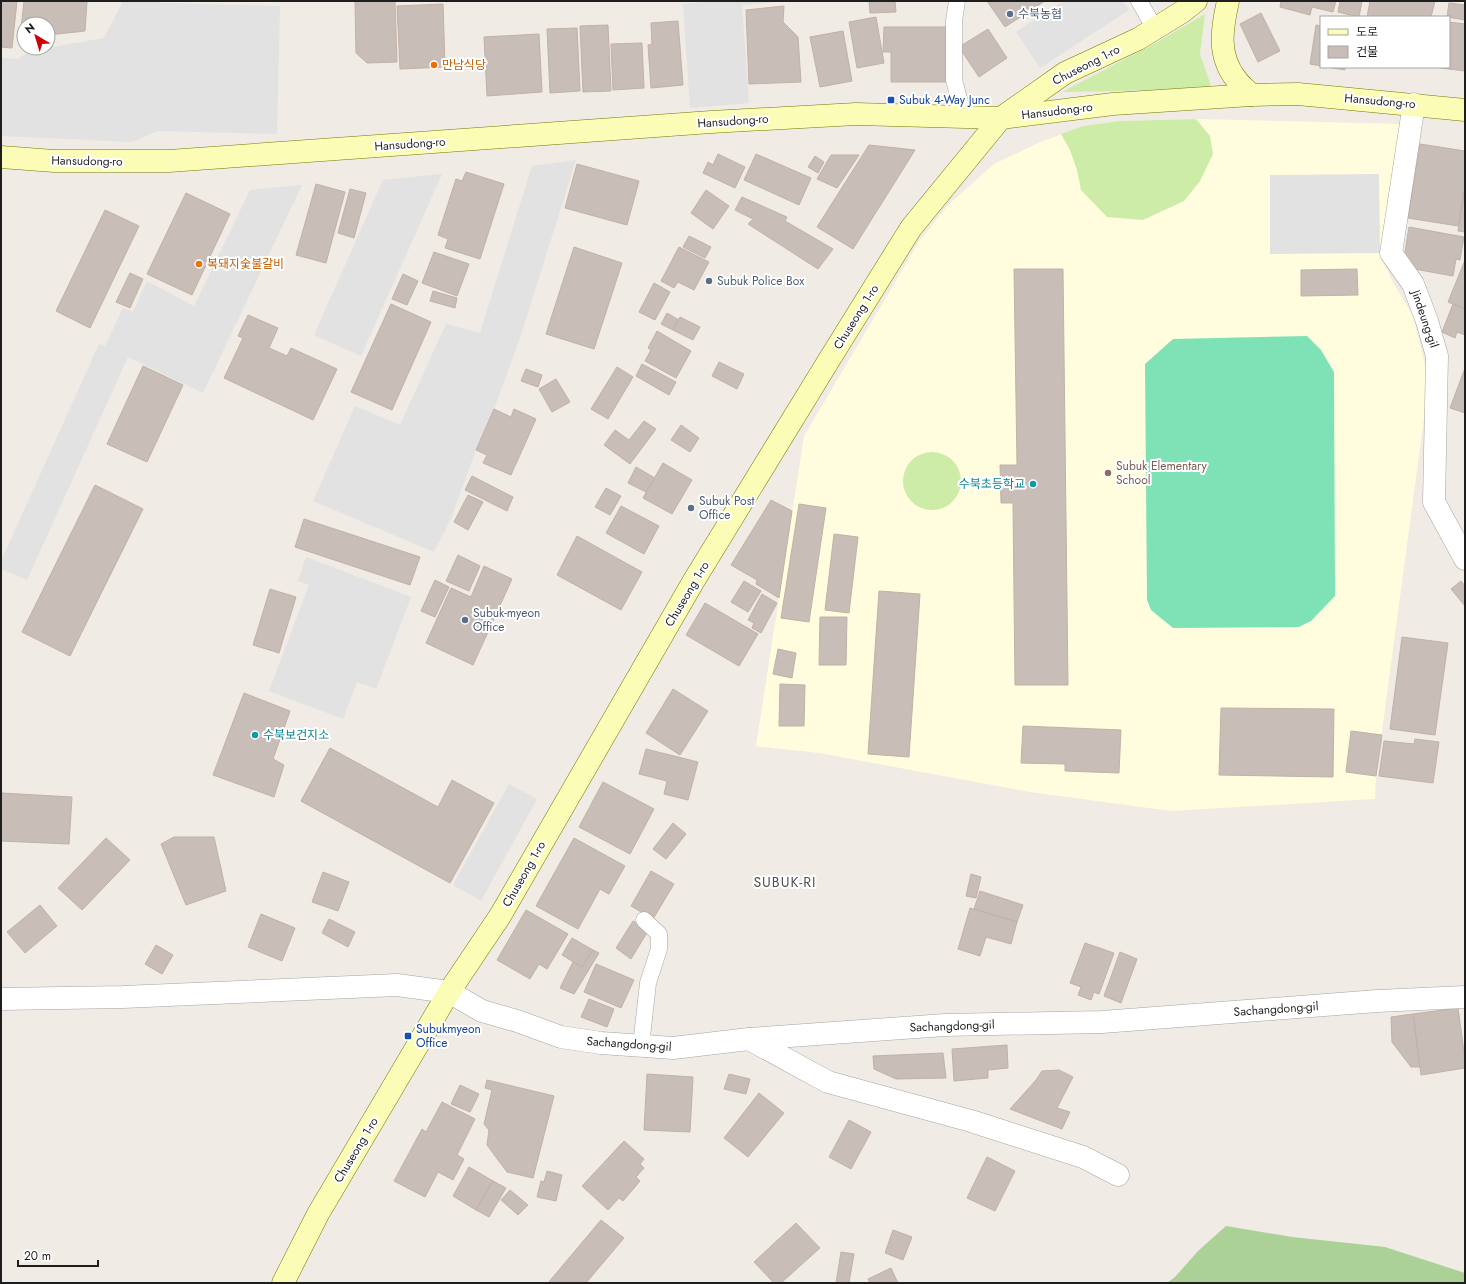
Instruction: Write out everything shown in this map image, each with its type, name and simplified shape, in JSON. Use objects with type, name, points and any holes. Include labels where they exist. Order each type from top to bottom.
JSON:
[{"type":"street","name":"Chuseong 1-ro","points":[[283,1283],[318,1214],[449,992],[500,916],[693,582],[908,234],[942,189],[1000,118],[1065,73],[1138,39],[1182,12],[1196,1]]},
{"type":"street","points":[[1228,1],[1222,43],[1227,65],[1236,79],[1251,94]]},
{"type":"street","name":"Hansudong-ro","points":[[1,157],[54,161],[169,161],[711,122],[848,114],[1000,118],[1113,104],[1251,94],[1298,94],[1465,110]]},
{"type":"street","name":"Jindeung-gil","points":[[1414,104],[1391,253],[1413,284],[1427,321],[1437,356],[1434,502],[1465,559]]},
{"type":"street","points":[[1,999],[123,997],[397,985],[449,992]]},
{"type":"street","name":"Sachangdong-gil","points":[[449,992],[482,1011],[562,1037],[601,1043],[673,1048],[749,1039],[945,1026],[1102,1022],[1377,1001],[1465,997]]},
{"type":"street","points":[[749,1039],[828,1082],[971,1120],[1083,1157],[1118,1175]]},
{"type":"lane","points":[[957,1],[954,21],[954,80],[964,117]]},
{"type":"lane","points":[[1139,1],[1155,28]]},
{"type":"lane","points":[[641,1046],[648,983],[659,949],[659,934],[644,920]]},
{"type":"shaded area","points":[[123,1],[161,1],[161,3],[280,6],[277,134],[157,131],[132,142],[1,136],[1,58],[18,59],[22,56],[56,56],[56,46],[104,38]]},
{"type":"shaded area","points":[[703,1],[786,1],[742,5],[749,103],[690,108],[683,4]]},
{"type":"shaded area","points":[[1063,1],[1123,1],[1129,10],[1040,68],[1016,32]]},
{"type":"shaded area","name":"Subuk Elementary School","points":[[1196,119],[1402,124],[1383,261],[1393,282],[1413,316],[1429,381],[1376,776],[1375,799],[1171,811],[1030,792],[819,753],[756,746],[804,436],[920,240],[948,205],[994,164],[1038,143],[1083,126],[1120,121]]},
{"type":"shaded area","points":[[576,160],[520,338],[450,521],[434,552],[313,501],[355,406],[400,425],[446,324],[480,333],[532,166]]},
{"type":"shaded area","points":[[442,174],[361,356],[314,335],[383,180]]},
{"type":"shaded area","points":[[1379,174],[1380,253],[1270,254],[1270,175]]},
{"type":"shaded area","points":[[302,185],[203,393],[128,357],[27,580],[1,569],[1,561],[99,344],[105,346],[123,308],[133,312],[147,281],[194,306],[250,190]]},
{"type":"shaded area","points":[[306,557],[411,597],[376,689],[357,682],[343,719],[269,691],[309,585],[298,581]]},
{"type":"shaded area","points":[[509,784],[537,799],[481,901],[453,885]]},
{"type":"green space","points":[[1205,14],[1200,54],[1212,89],[1062,92],[1154,44]]},
{"type":"green space","points":[[1196,119],[1210,136],[1213,154],[1200,181],[1184,201],[1143,220],[1107,217],[1081,190],[1077,170],[1070,150],[1061,134],[1083,126],[1120,121]]},
{"type":"green space","points":[[1307,336],[1321,350],[1334,372],[1335,596],[1311,621],[1299,627],[1173,628],[1151,610],[1147,600],[1145,364],[1173,339]]},
{"type":"green space","points":[[926,452],[938,452],[953,460],[961,475],[961,487],[953,502],[938,510],[926,510],[911,502],[903,487],[903,475],[911,460]]},
{"type":"green space","points":[[1226,1226],[1292,1237],[1385,1247],[1465,1273],[1465,1283],[1167,1283],[1175,1277],[1198,1251]]},
{"type":"building","points":[[1,1],[17,1],[12,48],[1,47]]},
{"type":"building","points":[[24,1],[87,1],[85,31],[56,34],[56,16],[22,16]]},
{"type":"building","points":[[355,1],[395,1],[397,62],[367,63],[356,53]]},
{"type":"building","points":[[869,1],[895,1],[896,12],[870,13]]},
{"type":"building","name":"수북농협","points":[[987,1],[1045,1],[1005,27]]},
{"type":"building","points":[[1281,1],[1336,1],[1333,12],[1312,7],[1310,15],[1280,7]]},
{"type":"building","points":[[1340,1],[1362,1],[1359,16],[1338,12]]},
{"type":"building","points":[[1370,1],[1435,1],[1431,16],[1367,16]]},
{"type":"building","points":[[1449,3],[1465,5],[1465,20],[1447,16]]},
{"type":"building","points":[[443,4],[445,67],[400,69],[397,6]]},
{"type":"building","points":[[784,6],[783,22],[798,37],[801,82],[749,84],[746,10]]},
{"type":"building","points":[[1261,13],[1280,51],[1258,62],[1240,24]]},
{"type":"building","points":[[876,17],[884,63],[857,68],[849,22]]},
{"type":"building","points":[[678,21],[683,85],[651,88],[648,45],[652,44],[651,23]]},
{"type":"building","points":[[1450,22],[1465,24],[1465,71],[1441,68],[1450,68]]},
{"type":"building","points":[[608,25],[611,91],[583,92],[580,26]]},
{"type":"building","points":[[1316,25],[1320,26],[1320,66],[1310,64]]},
{"type":"building","points":[[884,27],[948,27],[947,82],[891,82],[891,52],[883,52]]},
{"type":"building","points":[[577,28],[580,91],[550,93],[547,29]]},
{"type":"building","points":[[988,29],[1007,58],[979,77],[959,47]]},
{"type":"building","points":[[843,31],[852,81],[820,87],[810,37]]},
{"type":"building","points":[[539,34],[542,92],[487,96],[484,37]]},
{"type":"building","points":[[642,43],[644,88],[613,90],[611,44]]},
{"type":"building","points":[[1333,68],[1345,68],[1345,70]]},
{"type":"building","points":[[1420,144],[1465,151],[1465,187],[1458,226],[1408,218]]},
{"type":"building","points":[[869,145],[915,150],[853,249],[817,227]]},
{"type":"building","points":[[718,154],[745,167],[735,188],[703,173],[708,162],[713,165]]},
{"type":"building","points":[[756,154],[811,178],[799,205],[744,180]]},
{"type":"building","points":[[831,155],[859,155],[837,188],[817,179]]},
{"type":"building","points":[[815,156],[824,162],[818,173],[808,167]]},
{"type":"building","points":[[577,164],[639,181],[627,225],[565,208]]},
{"type":"building","points":[[466,172],[504,184],[480,259],[445,248],[448,239],[438,235],[456,179],[462,181]]},
{"type":"building","points":[[316,184],[345,192],[326,263],[296,255]]},
{"type":"building","points":[[1465,187],[1465,232],[1458,231]]},
{"type":"building","points":[[350,189],[366,193],[354,238],[338,233]]},
{"type":"building","points":[[706,190],[729,206],[713,229],[691,213]]},
{"type":"building","points":[[186,193],[230,214],[192,295],[147,274]]},
{"type":"building","points":[[742,197],[787,217],[785,221],[833,249],[818,269],[748,224],[753,219],[735,210]]},
{"type":"building","points":[[105,210],[139,226],[90,328],[56,311]]},
{"type":"building","points":[[1409,227],[1464,237],[1460,260],[1456,259],[1453,276],[1409,268],[1411,259],[1404,258]]},
{"type":"building","points":[[689,236],[711,247],[705,258],[683,247]]},
{"type":"building","points":[[574,247],[622,263],[594,349],[546,334]]},
{"type":"building","points":[[679,247],[709,262],[694,290],[678,282],[674,288],[661,281]]},
{"type":"building","points":[[434,252],[469,264],[457,296],[422,283]]},
{"type":"building","points":[[1465,260],[1465,309],[1448,302]]},
{"type":"building","name":"수북초등학교","points":[[1014,269],[1063,269],[1068,685],[1015,685],[1013,503],[1001,503],[1000,465],[1017,465]]},
{"type":"building","points":[[1357,269],[1358,295],[1301,296],[1301,270]]},
{"type":"building","points":[[130,273],[143,279],[130,308],[116,302]]},
{"type":"building","points":[[403,274],[418,281],[407,305],[392,299]]},
{"type":"building","points":[[654,283],[670,292],[655,320],[639,312]]},
{"type":"building","points":[[433,291],[457,298],[455,308],[430,301]]},
{"type":"building","points":[[391,304],[431,322],[392,410],[351,392]]},
{"type":"building","points":[[1453,304],[1465,309],[1465,335],[1457,332],[1455,338],[1442,332]]},
{"type":"building","points":[[667,313],[679,320],[673,330],[661,324]]},
{"type":"building","points":[[248,315],[278,328],[269,348],[287,356],[291,348],[337,369],[313,420],[224,378],[243,338],[238,336]]},
{"type":"building","points":[[680,317],[700,327],[693,340],[673,330]]},
{"type":"building","points":[[657,331],[691,351],[676,378],[645,361],[651,350],[648,348]]},
{"type":"building","points":[[719,362],[744,374],[737,389],[712,376]]},
{"type":"building","points":[[642,364],[676,382],[669,395],[636,376]]},
{"type":"building","points":[[143,366],[183,385],[147,462],[107,444]]},
{"type":"building","points":[[617,367],[633,377],[608,419],[591,409]]},
{"type":"building","points":[[1465,368],[1465,413],[1450,408]]},
{"type":"building","points":[[526,369],[542,375],[538,387],[521,381]]},
{"type":"building","points":[[556,379],[570,402],[552,412],[539,389]]},
{"type":"building","points":[[494,409],[511,417],[514,409],[536,419],[511,475],[483,463],[487,455],[476,450]]},
{"type":"building","points":[[644,421],[656,429],[630,464],[604,445],[615,430],[629,440]]},
{"type":"building","points":[[681,425],[699,438],[690,452],[671,440]]},
{"type":"building","points":[[663,463],[692,480],[672,514],[643,498]]},
{"type":"building","points":[[636,467],[655,478],[646,492],[628,483]]},
{"type":"building","points":[[472,476],[513,497],[507,511],[465,490]]},
{"type":"building","points":[[95,485],[143,509],[70,656],[22,632]]},
{"type":"building","points":[[606,488],[621,496],[610,515],[595,507]]},
{"type":"building","points":[[468,495],[483,502],[468,530],[454,522]]},
{"type":"building","points":[[771,500],[792,511],[779,598],[756,584],[757,580],[731,565]]},
{"type":"building","points":[[799,504],[826,508],[809,622],[781,618]]},
{"type":"building","points":[[621,506],[659,526],[644,554],[606,533]]},
{"type":"building","points":[[304,519],[420,557],[410,585],[295,547]]},
{"type":"building","points":[[834,534],[858,537],[849,613],[825,610]]},
{"type":"building","points":[[577,536],[642,572],[621,610],[557,575]]},
{"type":"building","points":[[458,555],[480,566],[469,591],[446,581]]},
{"type":"building","name":"Subuk-myeon Office","points":[[484,566],[512,579],[473,665],[426,643],[451,588],[471,597]]},
{"type":"building","points":[[435,580],[449,587],[435,617],[421,611]]},
{"type":"building","points":[[744,581],[761,591],[748,612],[731,602]]},
{"type":"building","points":[[1461,581],[1465,586],[1465,606],[1451,589]]},
{"type":"building","points":[[270,589],[296,597],[279,653],[253,645]]},
{"type":"building","points":[[879,591],[920,594],[909,757],[868,754]]},
{"type":"building","points":[[762,594],[777,603],[761,633],[752,628],[754,623],[748,620]]},
{"type":"building","points":[[705,603],[758,634],[739,666],[686,635]]},
{"type":"building","points":[[820,617],[847,617],[846,665],[819,665]]},
{"type":"building","points":[[1402,637],[1448,643],[1435,735],[1390,729]]},
{"type":"building","points":[[778,649],[796,653],[792,678],[773,674]]},
{"type":"building","points":[[780,684],[805,685],[804,726],[779,726]]},
{"type":"building","points":[[673,689],[708,711],[680,755],[646,733]]},
{"type":"building","name":"수북보건지소","points":[[244,693],[290,711],[273,759],[284,765],[274,797],[213,775]]},
{"type":"building","points":[[1221,708],[1334,709],[1333,777],[1219,775]]},
{"type":"building","points":[[1023,726],[1121,730],[1119,773],[1065,771],[1065,764],[1021,763]]},
{"type":"building","points":[[1351,731],[1382,735],[1376,776],[1346,772]]},
{"type":"building","points":[[1415,739],[1439,742],[1433,783],[1379,776],[1384,741],[1414,744]]},
{"type":"building","points":[[330,748],[438,807],[452,780],[494,803],[450,883],[301,801]]},
{"type":"building","points":[[646,749],[698,762],[688,800],[664,794],[667,781],[639,774]]},
{"type":"building","points":[[603,782],[654,809],[630,854],[579,827]]},
{"type":"building","points":[[1,793],[72,797],[69,844],[1,841]]},
{"type":"building","points":[[673,823],[686,834],[666,859],[653,849]]},
{"type":"building","points":[[174,837],[214,837],[226,891],[186,905],[161,844]]},
{"type":"building","points":[[106,838],[130,860],[82,910],[58,888]]},
{"type":"building","points":[[574,838],[625,866],[609,894],[600,889],[578,929],[536,906]]},
{"type":"building","points":[[651,871],[674,884],[653,919],[631,906]]},
{"type":"building","points":[[323,872],[349,882],[338,911],[312,902]]},
{"type":"building","points":[[971,874],[981,877],[976,898],[966,896]]},
{"type":"building","points":[[980,891],[1023,905],[1017,922],[974,909]]},
{"type":"building","points":[[40,905],[57,926],[25,953],[7,932]]},
{"type":"building","points":[[970,908],[1017,922],[1011,944],[986,937],[980,956],[958,949]]},
{"type":"building","points":[[526,910],[568,934],[547,969],[539,964],[530,979],[497,960]]},
{"type":"building","points":[[261,914],[295,928],[282,961],[248,947]]},
{"type":"building","points":[[329,919],[355,932],[348,947],[322,933]]},
{"type":"building","points":[[633,921],[648,931],[631,959],[616,948]]},
{"type":"building","points":[[572,938],[593,950],[582,967],[562,955]]},
{"type":"building","points":[[1085,943],[1114,953],[1099,994],[1094,992],[1091,1000],[1078,995],[1081,987],[1070,983]]},
{"type":"building","points":[[156,945],[173,955],[162,974],[145,964]]},
{"type":"building","points":[[593,950],[599,953],[574,994],[560,988],[573,962],[582,967]]},
{"type":"building","points":[[1120,952],[1137,959],[1121,1003],[1104,996]]},
{"type":"building","points":[[596,964],[634,980],[621,1008],[584,992]]},
{"type":"building","points":[[589,999],[614,1009],[607,1027],[581,1017]]},
{"type":"building","points":[[1458,1008],[1465,1068],[1421,1075],[1413,1014]]},
{"type":"building","points":[[1413,1014],[1420,1067],[1411,1067],[1392,1042],[1391,1017]]},
{"type":"building","points":[[1007,1045],[1008,1068],[988,1070],[988,1078],[954,1081],[952,1049]]},
{"type":"building","points":[[943,1053],[946,1078],[896,1079],[874,1069],[873,1056]]},
{"type":"building","points":[[1059,1070],[1073,1077],[1057,1108],[1070,1112],[1062,1129],[1010,1109],[1036,1080],[1042,1071]]},
{"type":"building","points":[[647,1074],[693,1077],[690,1132],[644,1130]]},
{"type":"building","points":[[729,1074],[750,1079],[746,1094],[724,1089]]},
{"type":"building","points":[[487,1080],[554,1096],[533,1178],[507,1172],[487,1145],[489,1130],[484,1124],[492,1090],[485,1088]]},
{"type":"building","points":[[460,1085],[479,1094],[470,1112],[451,1104]]},
{"type":"building","points":[[759,1093],[784,1113],[748,1157],[724,1138]]},
{"type":"building","points":[[442,1102],[475,1119],[457,1155],[464,1159],[453,1180],[438,1172],[425,1197],[394,1181],[422,1129],[426,1132]]},
{"type":"building","points":[[849,1120],[871,1132],[851,1169],[829,1157]]},
{"type":"building","points":[[624,1141],[644,1159],[640,1164],[644,1168],[636,1177],[640,1181],[623,1201],[619,1198],[608,1210],[582,1186]]},
{"type":"building","points":[[987,1157],[1015,1171],[995,1211],[967,1198]]},
{"type":"building","points":[[469,1167],[493,1181],[476,1210],[453,1196]]},
{"type":"building","points":[[547,1171],[562,1175],[556,1201],[537,1197],[541,1181],[544,1182]]},
{"type":"building","points":[[493,1181],[506,1188],[489,1217],[476,1210]]},
{"type":"building","points":[[510,1190],[528,1205],[518,1215],[501,1200]]},
{"type":"building","points":[[601,1220],[624,1238],[586,1283],[548,1283]]},
{"type":"building","points":[[796,1223],[820,1248],[781,1283],[774,1283],[754,1262]]},
{"type":"building","points":[[893,1230],[912,1237],[903,1260],[885,1253]]},
{"type":"building","points":[[841,1252],[854,1254],[849,1283],[836,1283]]},
{"type":"building","points":[[891,1268],[898,1283],[870,1283],[868,1279]]},
{"type":"place","name":"수북농협","points":[[1010,14]]},
{"type":"place","name":"만남식당","points":[[434,65]]},
{"type":"place","name":"Subuk 4-Way Junc","points":[[891,100]]},
{"type":"place","name":"복돼지숯불갈비","points":[[199,264]]},
{"type":"place","name":"Subuk Police Box","points":[[709,281]]},
{"type":"place","name":"Subuk Elementary School","points":[[1108,473]]},
{"type":"place","name":"수북초등학교","points":[[1033,484]]},
{"type":"place","name":"Subuk Post Office","points":[[691,508]]},
{"type":"place","name":"Subuk-myeon Office","points":[[465,620]]},
{"type":"place","name":"수북보건지소","points":[[255,735]]},
{"type":"place","name":"Subukmyeon Office","points":[[408,1036]]},
{"type":"district","name":"SUBUK-RI","points":[[785,882]]}]
